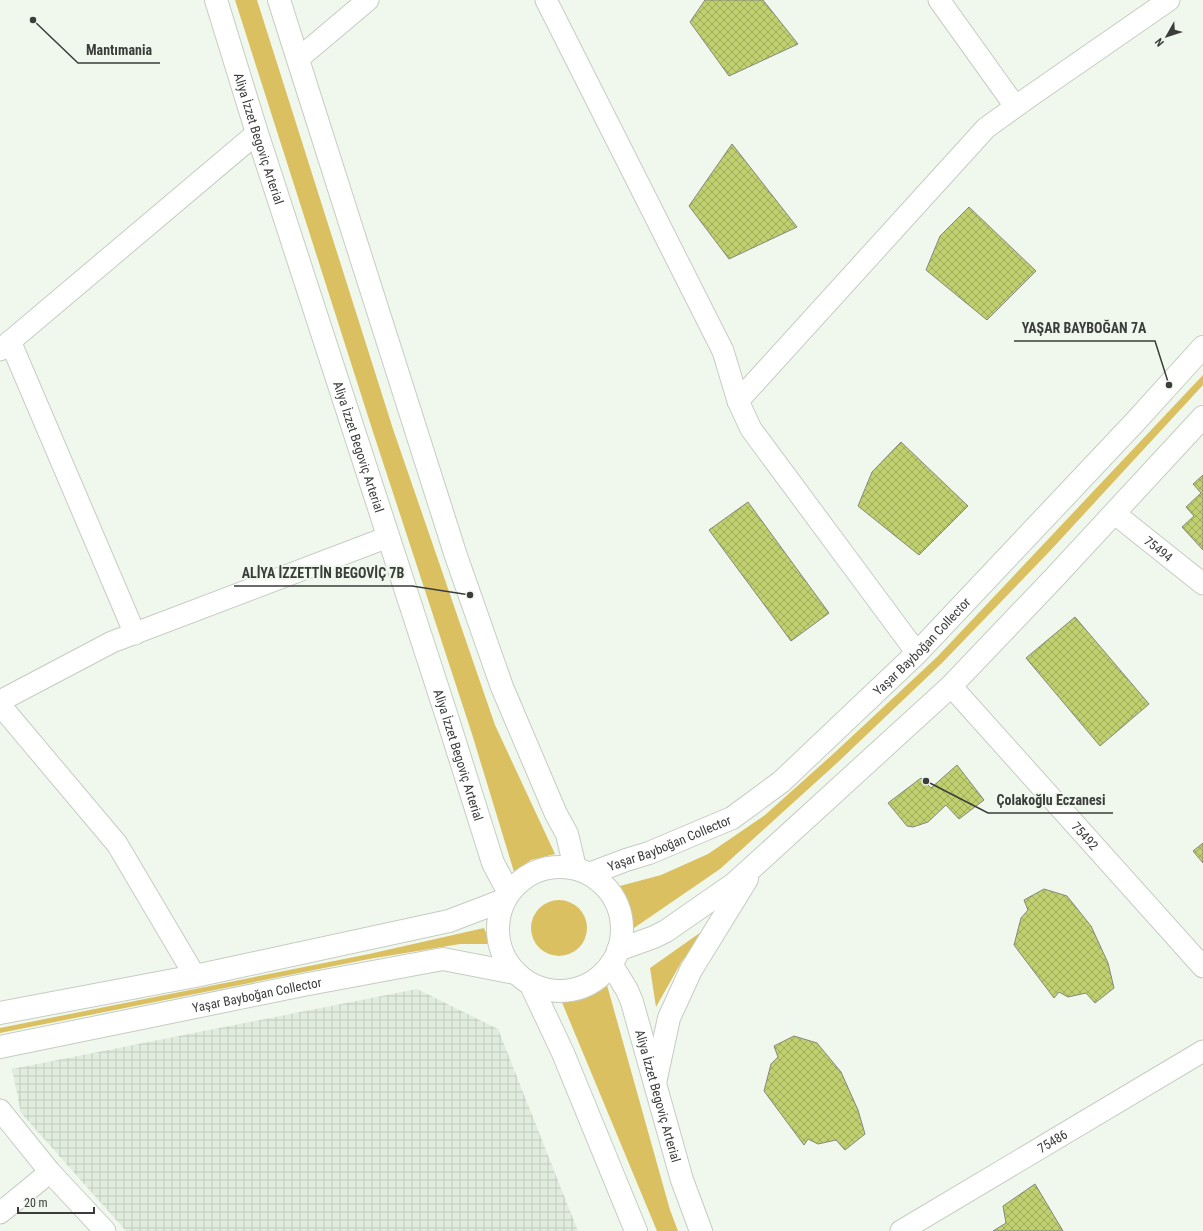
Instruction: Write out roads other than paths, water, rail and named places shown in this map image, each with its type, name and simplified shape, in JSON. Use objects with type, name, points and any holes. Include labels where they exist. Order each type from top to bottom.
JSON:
[{"type":"street","name":"Aliya İzzet Begoviç Arterial","points":[[216,0],[257,133],[493,863],[506,895]]},
{"type":"street","points":[[279,0],[456,556],[502,687],[582,871]]},
{"type":"street","points":[[298,59],[368,0]]},
{"type":"street","points":[[546,0],[722,351],[738,401],[751,429],[917,653]]},
{"type":"street","points":[[939,0],[1016,106]]},
{"type":"street","points":[[738,401],[986,128],[1169,0]]},
{"type":"street","points":[[135,634],[5,346],[257,133]]},
{"type":"street","name":"Yaşar Bayboğan Collector","points":[[582,871],[649,853],[732,818],[781,782],[917,653],[1136,422],[1203,347]]},
{"type":"street","points":[[615,957],[666,931],[735,883],[950,686],[1049,584],[1203,417]]},
{"type":"street","name":"75494","points":[[1114,513],[1203,584]]},
{"type":"street","points":[[0,701],[112,642],[388,538]]},
{"type":"street","name":"75492","points":[[950,686],[1203,967]]},
{"type":"street","points":[[0,705],[117,844],[195,976]]},
{"type":"street","points":[[655,1083],[668,1018],[691,970],[756,864]]},
{"type":"street","points":[[0,1013],[195,976],[449,921],[506,895],[531,874],[548,868],[567,867],[582,871],[602,883],[614,900],[621,919],[621,939],[615,957],[603,974],[588,985],[569,991],[550,991],[523,979]]},
{"type":"street","points":[[506,895],[498,918],[499,946],[504,957],[523,979],[563,1053],[636,1231]]},
{"type":"street","name":"Aliya İzzet Begoviç Arterial","points":[[615,957],[632,1002],[682,1180],[701,1231]]},
{"type":"street","name":"Yaşar Bayboğan Collector","points":[[0,1047],[303,985],[443,959],[523,979]]},
{"type":"street","name":"75486","points":[[901,1231],[929,1224],[1203,1051]]},
{"type":"street","points":[[0,1110],[50,1172],[105,1231]]},
{"type":"street","points":[[0,1213],[50,1172]]},
{"type":"place","name":"Mantımania","points":[[33,20]]},
{"type":"place","name":"YAŞAR BAYBOĞAN 7A","points":[[1169,385]]},
{"type":"place","name":"ALİYA İZZETTİN BEGOVİÇ 7B","points":[[470,595]]},
{"type":"place","name":"Çolakoğlu Eczanesi","points":[[926,781]]}]
